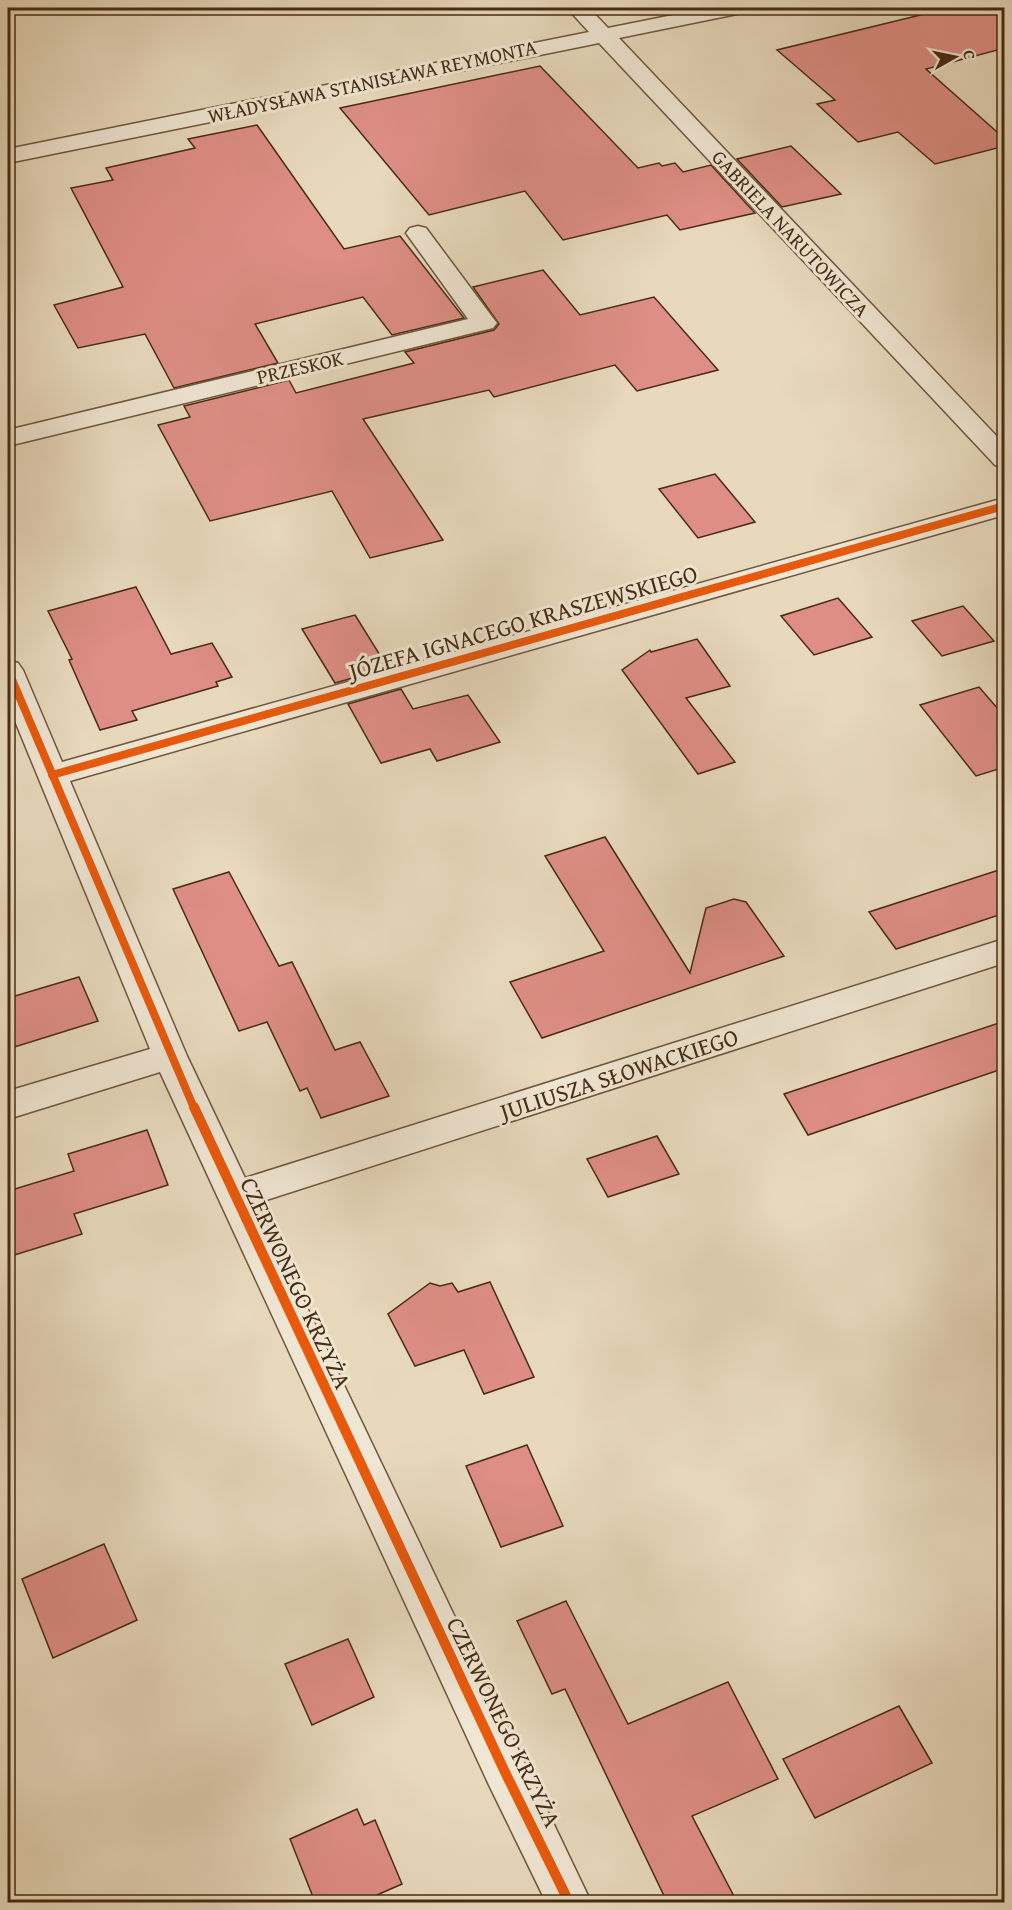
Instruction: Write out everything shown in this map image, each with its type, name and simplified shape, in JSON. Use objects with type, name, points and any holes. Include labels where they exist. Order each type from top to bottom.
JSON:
[{"type":"street","name":"GABRIELA NARUTOWICZA","points":[[578,8],[1005,459]]},
{"type":"street","name":"WŁADYSŁAWA STANISŁAWA REYMONTA","points":[[8,156],[737,8]]},
{"type":"street","name":"PRZESKOK","points":[[8,438],[484,323],[418,233]]},
{"type":"street","name":"JÓZEFA IGNACEGO KRASZEWSKIEGO","points":[[52,775],[1005,506]]},
{"type":"street","name":"CZERWONEGO KRZYŻA","points":[[8,670],[170,1056],[504,1770],[569,1902]]},
{"type":"street","name":"JULIUSZA SŁOWACKIEGO","points":[[234,1196],[1005,951]]},
{"type":"street","points":[[8,1105],[170,1056]]},
{"type":"building","points":[[949,8],[1005,8],[1005,48],[926,69],[1005,139],[1005,146],[935,164],[898,132],[858,142],[817,104],[835,100],[777,50]]},
{"type":"building","points":[[540,66],[638,168],[659,163],[662,166],[675,163],[683,172],[711,165],[755,213],[680,230],[667,215],[563,240],[525,191],[429,215],[340,108]]},
{"type":"building","points":[[257,125],[344,249],[400,236],[464,318],[392,335],[363,297],[255,324],[278,363],[174,388],[145,334],[78,348],[54,305],[123,287],[71,188],[113,180],[106,168],[195,148],[188,139]]},
{"type":"building","points":[[791,146],[841,194],[782,207],[737,159]]},
{"type":"building","points":[[543,270],[580,315],[654,297],[718,370],[637,391],[615,365],[494,397],[489,390],[363,419],[443,540],[370,558],[332,491],[210,521],[158,425],[190,417],[184,406],[289,380],[296,393],[414,363],[405,352],[494,330],[499,324],[473,287]]},
{"type":"building","points":[[715,474],[755,522],[698,538],[659,489]]},
{"type":"building","points":[[136,587],[171,654],[212,643],[232,677],[216,682],[218,686],[132,711],[137,720],[100,730],[69,660],[72,659],[48,611]]},
{"type":"building","points":[[838,598],[872,637],[814,655],[781,616]]},
{"type":"building","points":[[963,606],[994,641],[942,656],[912,621]]},
{"type":"building","points":[[355,615],[388,668],[335,683],[302,629]]},
{"type":"building","points":[[697,639],[730,686],[686,698],[735,762],[698,774],[622,670],[650,650],[651,652]]},
{"type":"building","points":[[979,687],[1005,717],[1005,767],[976,776],[920,705]]},
{"type":"building","points":[[401,689],[413,709],[468,695],[500,742],[437,761],[430,749],[381,763],[348,704]]},
{"type":"building","points":[[605,837],[690,973],[706,908],[734,899],[746,902],[784,956],[542,1038],[510,982],[604,951],[545,856]]},
{"type":"building","points":[[1005,868],[1005,913],[896,949],[869,912]]},
{"type":"building","points":[[229,872],[279,966],[292,962],[335,1050],[360,1042],[389,1096],[321,1118],[307,1088],[300,1091],[267,1022],[239,1031],[173,889]]},
{"type":"building","points":[[79,977],[98,1021],[8,1049],[8,998]]},
{"type":"building","points":[[1005,1021],[1005,1068],[808,1135],[784,1094]]},
{"type":"building","points":[[147,1130],[168,1185],[74,1214],[82,1234],[8,1257],[8,1191],[74,1171],[68,1154]]},
{"type":"building","points":[[657,1136],[679,1174],[608,1197],[587,1159]]},
{"type":"building","points":[[490,1282],[534,1377],[484,1394],[464,1350],[415,1366],[388,1314],[430,1283],[440,1286],[452,1283],[458,1292]]},
{"type":"building","points":[[527,1445],[563,1526],[501,1547],[466,1466]]},
{"type":"building","points":[[104,1544],[137,1620],[53,1658],[22,1579]]},
{"type":"building","points":[[566,1601],[628,1724],[728,1682],[778,1779],[692,1816],[737,1902],[667,1902],[565,1689],[552,1694],[517,1621]]},
{"type":"building","points":[[348,1639],[374,1697],[312,1725],[285,1664]]},
{"type":"building","points":[[899,1706],[932,1763],[815,1818],[783,1759]]},
{"type":"building","points":[[357,1809],[364,1825],[375,1820],[402,1884],[361,1902],[315,1902],[290,1839]]},
{"type":"cycle path","points":[[52,775],[1004,506]]},
{"type":"cycle path","points":[[8,670],[170,1056],[504,1770],[569,1902]]}]
